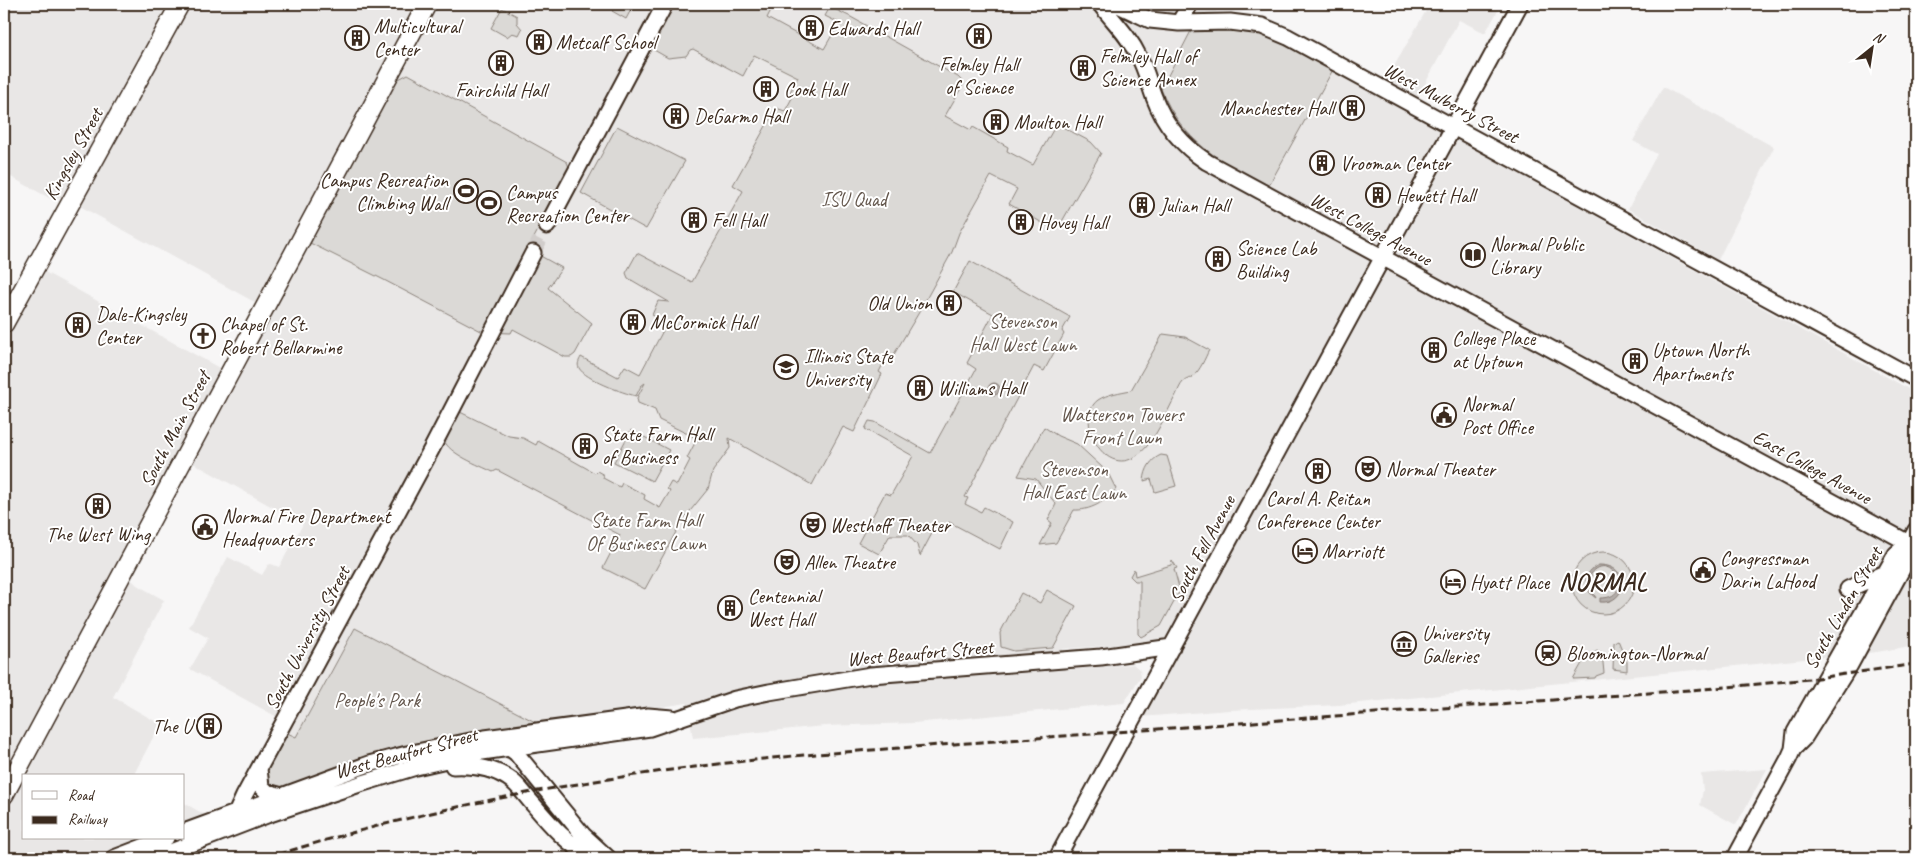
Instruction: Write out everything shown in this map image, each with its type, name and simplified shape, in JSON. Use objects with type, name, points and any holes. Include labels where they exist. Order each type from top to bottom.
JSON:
[{"type":"main road","name":"Kingsley Street","points":[[4,324],[180,4]]},
{"type":"main road","name":"South Main Street","points":[[4,795],[427,4]]},
{"type":"main road","points":[[547,226],[665,4]]},
{"type":"main road","name":"West College Avenue","points":[[1100,4],[1132,43],[1141,59],[1155,99],[1171,128],[1189,149],[1222,171],[1688,422]]},
{"type":"main road","name":"West Mulberry Street","points":[[1116,4],[1150,20],[1179,23],[1230,22],[1262,26],[1288,37],[1916,379]]},
{"type":"main road","points":[[1179,23],[1190,4]]},
{"type":"main road","name":"South Fell Avenue","points":[[1057,858],[1381,257],[1520,4]]},
{"type":"main road","name":"South University Street","points":[[229,829],[259,769],[431,450],[533,253]]},
{"type":"main road","name":"East College Avenue","points":[[1688,422],[1914,540]]},
{"type":"main road","name":"South Linden Street","points":[[1793,749],[1795,732],[1896,554],[1914,540]]},
{"type":"main road","name":"South Linden Street","points":[[1735,858],[1793,749],[1804,738],[1850,665],[1906,562],[1914,540]]},
{"type":"main road","points":[[1862,614],[1863,601],[1854,590],[1848,589],[1885,573]]},
{"type":"main road","name":"West Beaufort Street","points":[[154,858],[229,829],[416,767],[482,752],[650,728],[752,695],[859,677],[1081,659],[1172,647]]},
{"type":"main road","name":"West Beaufort Street","points":[[185,832],[369,764],[407,754],[485,738],[648,716],[676,719]]},
{"type":"main road","points":[[485,738],[511,748],[583,835],[608,858]]},
{"type":"main road","points":[[535,776],[533,768],[535,756],[543,747],[550,743]]},
{"type":"main road","points":[[416,767],[478,766],[499,773],[517,785],[549,822],[574,846],[595,858]]},
{"type":"main road","points":[[259,769],[261,786],[267,792],[282,796]]},
{"type":"main road","points":[[114,858],[161,840]]},
{"type":"shaded area","points":[[4,4],[168,4],[61,197],[58,199],[51,199],[4,173]]},
{"type":"shaded area","name":"Illinois State University","points":[[189,4],[1208,4],[1210,8],[1217,12],[1252,16],[1280,24],[1385,82],[1427,9],[1417,4],[1502,4],[1485,33],[1459,20],[1417,99],[1460,123],[1453,137],[1916,393],[1916,645],[1877,652],[1339,705],[1230,710],[1140,717],[1186,641],[1063,649],[1065,670],[1133,664],[1140,670],[1141,676],[1124,703],[914,723],[825,726],[693,738],[687,703],[576,720],[283,789],[232,806],[279,718],[190,669],[208,638],[189,627],[228,557],[262,575],[268,565],[271,564],[279,567],[303,524],[195,464],[191,464],[188,467],[258,304],[78,205]]},
{"type":"shaded area","points":[[1663,87],[1774,147],[1718,260],[1628,209],[1657,154],[1633,141]]},
{"type":"shaded area","points":[[43,271],[223,370],[131,575],[132,580],[137,585],[164,600],[113,697],[160,724],[134,774],[22,774],[22,840],[148,840],[100,858],[4,858],[4,340]]},
{"type":"shaded area","points":[[992,383],[996,383],[1000,389],[996,395],[992,395],[988,391],[988,387]]},
{"type":"shaded area","points":[[1599,565],[1610,567],[1617,571],[1621,577],[1621,592],[1609,601],[1600,602],[1600,598],[1611,596],[1617,591],[1619,584],[1612,570],[1606,567],[1599,568],[1591,574],[1589,586],[1596,598],[1588,590],[1587,576],[1590,571]]},
{"type":"shaded area","points":[[1767,769],[1736,825],[1700,805],[1703,790],[1701,774]]},
{"type":"shaded area","points":[[185,804],[209,817],[185,827]]},
{"type":"green space","points":[[617,4],[634,4],[626,19],[612,11]]},
{"type":"green space","name":"ISU Quad","points":[[673,4],[774,4],[767,18],[824,49],[839,23],[825,16],[830,7],[958,77],[964,83],[945,116],[971,130],[973,127],[1008,147],[1007,151],[1033,165],[1053,130],[1059,125],[1091,142],[1101,153],[1060,225],[1046,225],[1009,204],[1017,189],[991,176],[959,233],[952,252],[918,314],[893,356],[888,354],[879,372],[882,374],[854,432],[843,427],[812,485],[729,438],[730,448],[713,471],[708,489],[682,521],[645,589],[603,568],[620,535],[497,470],[493,472],[465,459],[452,450],[444,440],[458,411],[509,436],[523,438],[536,445],[538,441],[595,473],[597,471],[604,475],[603,478],[620,487],[622,483],[645,495],[644,499],[660,508],[670,491],[667,489],[671,482],[677,485],[690,460],[687,458],[696,441],[700,440],[659,420],[655,410],[638,403],[637,398],[645,383],[641,386],[636,396],[589,377],[578,365],[581,357],[618,377],[625,366],[640,374],[667,323],[652,315],[658,301],[669,302],[628,278],[626,273],[637,253],[692,282],[743,191],[733,185],[776,108],[785,111],[792,98],[789,94],[798,77],[754,55],[743,76],[693,49],[686,56],[668,58],[654,50],[652,44]]},
{"type":"green space","points":[[502,8],[517,16],[517,23],[522,29],[519,35],[512,33],[507,37],[491,28]]},
{"type":"green space","points":[[1228,29],[1252,31],[1274,36],[1335,66],[1268,187],[1204,148],[1180,123],[1161,89],[1191,31]]},
{"type":"green space","points":[[408,74],[567,162],[570,170],[528,249],[562,268],[548,288],[592,323],[575,354],[571,357],[565,357],[513,329],[511,333],[483,332],[308,242],[397,80]]},
{"type":"green space","points":[[617,126],[685,161],[646,229],[581,193]]},
{"type":"green space","name":"Stevenson Hall West Lawn","points":[[970,261],[1070,317],[1062,331],[1064,334],[1044,371],[1034,366],[965,497],[968,498],[965,504],[981,512],[984,507],[1013,522],[1000,549],[949,522],[945,528],[937,524],[920,556],[917,545],[908,535],[890,535],[879,554],[858,543],[885,493],[891,495],[913,456],[865,429],[869,421],[875,422],[930,453],[976,369],[967,363],[993,314],[953,292]]},
{"type":"green space","name":"Watterson Towers Front Lawn","points":[[1163,334],[1185,337],[1209,350],[1198,371],[1181,385],[1160,427],[1145,449],[1126,460],[1115,460],[1104,454],[1096,444],[1089,420],[1091,409],[1102,398],[1131,390]]},
{"type":"green space","name":"Stevenson Hall East Lawn","points":[[1044,427],[1058,436],[1077,444],[1103,468],[1116,489],[1097,505],[1074,510],[1056,543],[1040,545],[1052,523],[1048,520],[1056,504],[1036,479],[1018,476]]},
{"type":"green space","points":[[631,430],[669,450],[652,481],[614,462]]},
{"type":"green space","points":[[1161,455],[1167,456],[1176,486],[1155,492],[1151,479],[1144,481],[1151,462]]},
{"type":"green space","points":[[1597,552],[1609,552],[1625,561],[1632,571],[1634,583],[1632,595],[1625,605],[1609,614],[1597,614],[1586,609],[1577,600],[1572,589],[1572,577],[1577,566],[1586,557]]},
{"type":"green space","points":[[1172,560],[1177,568],[1174,569],[1180,591],[1161,626],[1141,637],[1138,634],[1140,581],[1135,581],[1130,576],[1134,569],[1135,576],[1171,565]]},
{"type":"green space","points":[[1047,590],[1076,606],[1053,648],[1014,651],[1001,647],[1000,633],[1021,593],[1040,603]]},
{"type":"green space","name":"People's Park","points":[[355,628],[539,724],[273,790],[263,779],[263,774],[285,732],[296,737]]},
{"type":"green space","points":[[1618,640],[1627,662],[1627,671],[1613,669],[1614,642]]},
{"type":"green space","points":[[1597,650],[1602,653],[1604,673],[1595,678],[1573,679],[1585,658]]},
{"type":"tunnel","points":[[533,253],[547,226]]},
{"type":"railway","points":[[267,858],[333,838],[466,805],[600,780],[668,770],[804,755],[1716,688],[1810,679],[1916,664]]},
{"type":"place","name":"Edwards Hall","points":[[811,28]]},
{"type":"place","name":"Felmley Hall of Science","points":[[979,36]]},
{"type":"place","name":"Multicultural Center","points":[[357,38]]},
{"type":"place","name":"Metcalf School","points":[[539,42]]},
{"type":"place","name":"Fairchild Hall","points":[[501,63]]},
{"type":"place","name":"Felmley Hall of Science Annex","points":[[1083,68]]},
{"type":"place","name":"Cook Hall","points":[[766,89]]},
{"type":"place","name":"Manchester Hall","points":[[1352,108]]},
{"type":"place","name":"DeGarmo Hall","points":[[676,116]]},
{"type":"place","name":"Moulton Hall","points":[[996,122]]},
{"type":"place","name":"Vrooman Center","points":[[1322,163]]},
{"type":"place","name":"Campus Recreation Climbing Wall","points":[[466,191]]},
{"type":"place","name":"Hewett Hall","points":[[1378,195]]},
{"type":"place","name":"Campus Recreation Center","points":[[489,203]]},
{"type":"place","name":"Julian Hall","points":[[1142,205]]},
{"type":"place","name":"Fell Hall","points":[[694,220]]},
{"type":"place","name":"Hovey Hall","points":[[1021,222]]},
{"type":"place","name":"Normal Public Library","points":[[1473,255]]},
{"type":"place","name":"Science Lab Building","points":[[1218,259]]},
{"type":"place","name":"Old Union","points":[[949,303]]},
{"type":"place","name":"McCormick Hall","points":[[633,322]]},
{"type":"place","name":"Dale-Kingsley Center","points":[[78,325]]},
{"type":"place","name":"Chapel of St. Robert Bellarmine","points":[[203,336]]},
{"type":"place","name":"College Place at Uptown","points":[[1434,350]]},
{"type":"place","name":"Uptown North Apartments","points":[[1635,361]]},
{"type":"place","name":"Illinois State University","points":[[786,367]]},
{"type":"place","name":"Williams Hall","points":[[920,388]]},
{"type":"place","name":"Normal Post Office","points":[[1444,415]]},
{"type":"place","name":"State Farm Hall of Business","points":[[585,446]]},
{"type":"place","name":"Normal Theater","points":[[1368,469]]},
{"type":"place","name":"Carol A. Reitan Conference Center","points":[[1318,471]]},
{"type":"place","name":"The West Wing","points":[[98,506]]},
{"type":"place","name":"Westhoff Theater","points":[[813,525]]},
{"type":"place","name":"Normal Fire Department Headquarters","points":[[205,527]]},
{"type":"place","name":"Marriott","points":[[1305,551]]},
{"type":"place","name":"Allen Theatre","points":[[787,562]]},
{"type":"place","name":"Congressman Darin LaHood","points":[[1703,570]]},
{"type":"place","name":"Hyatt Place","points":[[1453,582]]},
{"type":"place","name":"Centennial West Hall","points":[[730,608]]},
{"type":"place","name":"University Galleries","points":[[1404,644]]},
{"type":"place","name":"Bloomington-Normal","points":[[1548,653]]},
{"type":"place","name":"The U","points":[[209,726]]},
{"type":"district","name":"NORMAL","points":[[1603,582]]},
{"type":"park label","name":"State Farm Hall Of Business Lawn","points":[[646,532]]}]
